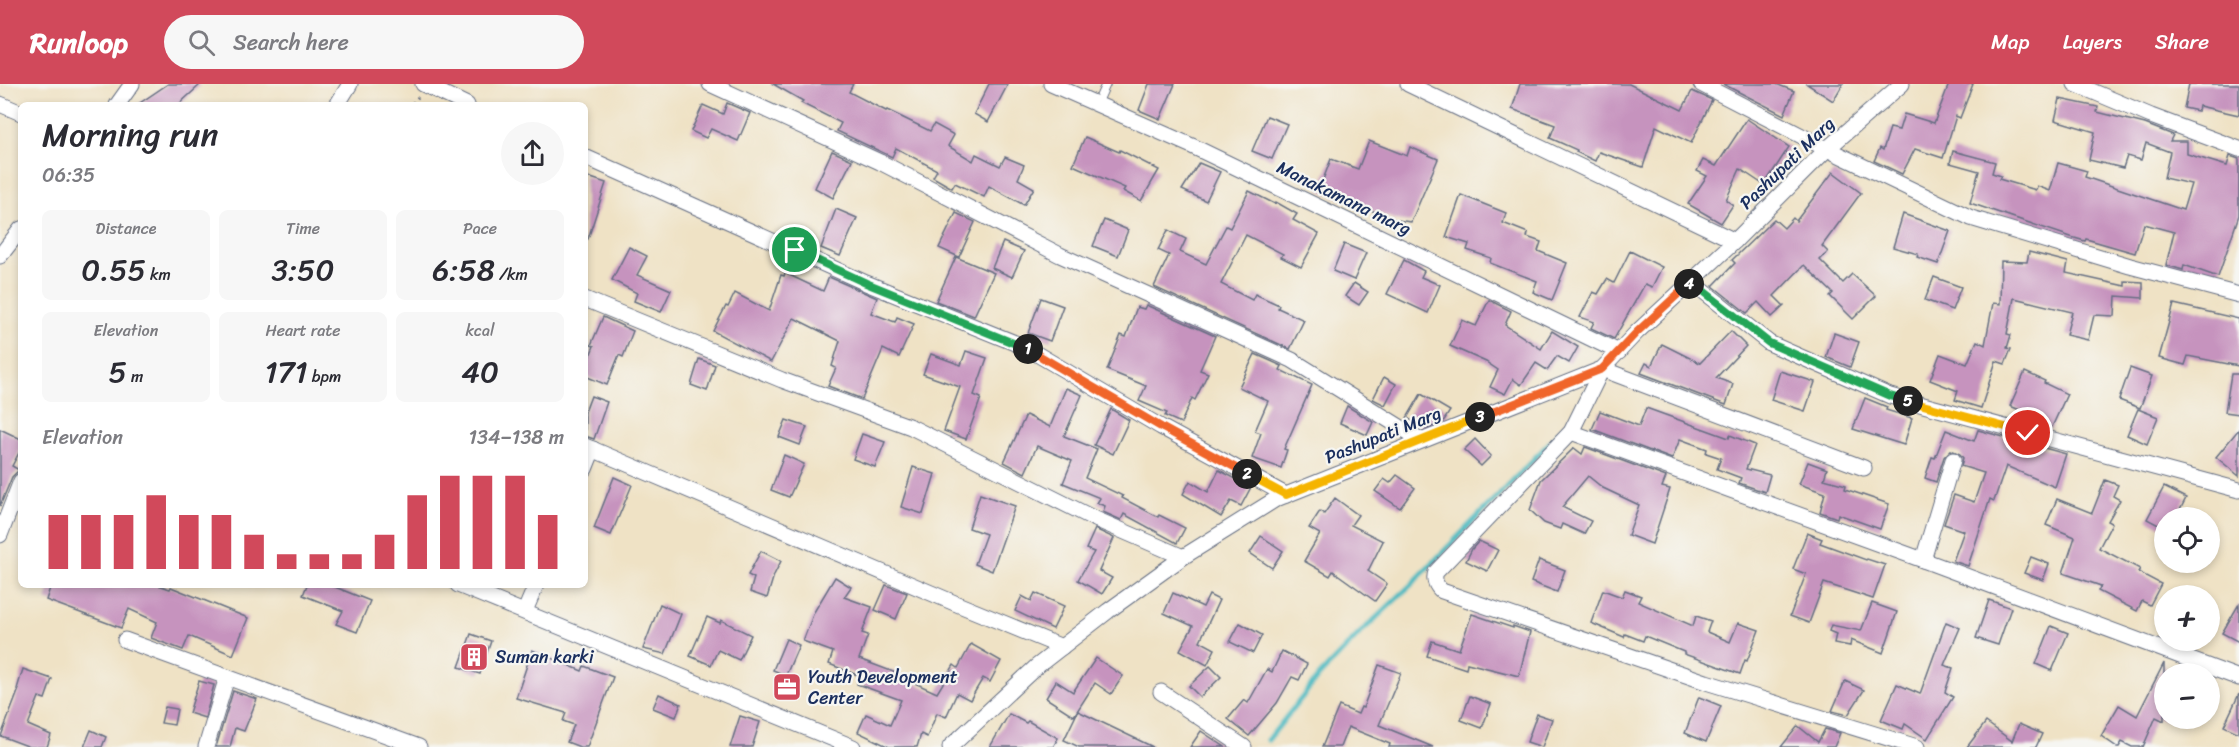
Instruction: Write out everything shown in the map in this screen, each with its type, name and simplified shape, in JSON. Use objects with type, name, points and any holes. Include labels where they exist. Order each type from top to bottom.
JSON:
[{"type":"street","points":[[119,102],[132,84]]},
{"type":"street","points":[[339,102],[350,84]]},
{"type":"street","points":[[423,84],[461,102]]},
{"type":"street","points":[[710,84],[880,162],[1060,255],[1292,360],[1421,440]]},
{"type":"street","name":"Manakamana marg","points":[[1051,84],[1192,146],[1618,352]]},
{"type":"street","points":[[1407,84],[1735,241]]},
{"type":"street","points":[[1701,84],[1827,149],[1971,218],[2239,296]]},
{"type":"street","name":"Pashupati Marg","points":[[950,747],[1036,667],[1062,647],[1183,557],[1286,495],[1602,369],[1827,149],[1902,84]]},
{"type":"street","points":[[2075,84],[2239,149]]},
{"type":"street","points":[[0,104],[18,112]]},
{"type":"street","points":[[588,158],[866,283],[1025,347],[1161,427],[1286,495]]},
{"type":"street","points":[[0,256],[18,234]]},
{"type":"street","points":[[1692,282],[1769,343],[1890,396],[2239,490]]},
{"type":"street","points":[[588,301],[782,380],[911,427],[1093,518],[1183,557]]},
{"type":"street","points":[[1864,468],[1602,369],[1571,432],[1436,572],[1434,577],[1438,587],[1706,682],[1917,747]]},
{"type":"street","points":[[1571,432],[2239,678]]},
{"type":"street","points":[[589,448],[1062,647]]},
{"type":"street","points":[[1923,560],[1953,460]]},
{"type":"street","points":[[0,535],[18,489]]},
{"type":"street","points":[[466,588],[853,747]]},
{"type":"street","points":[[525,611],[535,588]]},
{"type":"street","points":[[125,640],[419,747]]},
{"type":"street","points":[[206,747],[227,677]]},
{"type":"street","points":[[1161,692],[1244,747]]},
{"type":"lane","points":[[1097,104],[1106,84]]},
{"type":"building","points":[[168,84],[201,84],[181,102],[141,102]]},
{"type":"building","points":[[773,84],[853,84],[849,92],[886,111],[930,131],[934,124],[954,135],[948,146],[973,161],[976,154],[1000,166],[1005,157],[1024,165],[1018,179],[1034,188],[1024,205],[989,186],[984,197],[955,183],[952,188],[933,177],[937,170],[896,148],[892,157],[837,131],[841,123],[801,103],[803,101]]},
{"type":"building","points":[[989,84],[1008,84],[988,122],[974,114]]},
{"type":"building","points":[[1149,84],[1175,84],[1160,119],[1139,110]]},
{"type":"building","points":[[1520,84],[1629,84],[1682,110],[1692,91],[1712,100],[1691,143],[1656,126],[1643,167],[1599,152],[1595,161],[1550,138],[1555,125],[1512,109]]},
{"type":"building","points":[[1723,84],[1776,84],[1794,91],[1784,115]]},
{"type":"building","points":[[1807,84],[1843,84],[1833,101]]},
{"type":"building","points":[[1949,84],[1973,84],[1960,118],[1956,116],[1943,158],[1915,149],[1902,174],[1874,161],[1880,148],[1883,150],[1890,128],[1899,130],[1904,114],[1934,123]]},
{"type":"building","points":[[2189,84],[2239,84],[2239,115],[2199,106],[2198,111],[2184,108]]},
{"type":"building","points":[[2060,99],[2098,107],[2097,112],[2145,124],[2173,135],[2170,141],[2187,141],[2187,154],[2227,166],[2230,156],[2239,159],[2239,215],[2218,277],[2184,265],[2183,270],[2166,265],[2174,232],[2144,224],[2135,253],[2071,237],[1970,203],[1979,171],[1950,163],[1953,151],[1995,162],[1992,173],[2001,176],[1999,179],[2036,190],[2037,186],[2050,191],[2058,163],[2087,171],[2085,177],[2183,210],[2191,184],[2164,178],[2170,152],[2146,143],[2141,160],[2127,156],[2123,168],[2089,160],[2095,132],[2055,120]]},
{"type":"building","points":[[727,103],[750,113],[738,141],[711,129],[706,138],[691,131],[703,105],[723,114]]},
{"type":"building","points":[[1267,116],[1287,124],[1272,159],[1252,151]]},
{"type":"building","points":[[1747,119],[1789,147],[1764,185],[1740,169],[1726,200],[1733,205],[1721,223],[1688,204],[1707,176],[1697,171],[1703,160],[1716,166]]},
{"type":"building","points":[[1085,137],[1119,152],[1120,150],[1159,170],[1141,201],[1123,191],[1125,188],[1073,165]]},
{"type":"building","points":[[1369,141],[1407,156],[1410,147],[1438,159],[1411,222],[1396,220],[1319,190],[1331,159],[1358,169]]},
{"type":"building","points":[[832,151],[852,160],[833,198],[815,188]]},
{"type":"building","points":[[1199,163],[1220,172],[1206,201],[1182,190]]},
{"type":"building","points":[[1833,172],[1861,193],[1822,246],[1828,252],[1820,260],[1843,283],[1852,274],[1876,296],[1853,319],[1830,296],[1833,293],[1804,265],[1774,296],[1784,306],[1772,317],[1758,302],[1747,313],[1713,286],[1735,263],[1732,260],[1774,219],[1784,228],[1793,218],[1796,221]]},
{"type":"building","points":[[588,177],[606,183],[588,239]]},
{"type":"building","points":[[1249,191],[1297,214],[1293,220],[1319,234],[1301,267],[1281,257],[1283,254],[1246,235],[1221,284],[1252,300],[1255,294],[1304,320],[1290,349],[1154,287],[1169,255],[1158,250],[1168,230],[1186,239],[1180,252],[1206,264],[1226,226],[1230,228]]},
{"type":"building","points":[[1461,195],[1506,213],[1503,223],[1528,233],[1527,237],[1541,242],[1538,251],[1567,263],[1552,300],[1533,292],[1537,281],[1490,263],[1491,258],[1467,250],[1469,244],[1446,237]]},
{"type":"building","points":[[836,209],[857,218],[840,256],[821,248]]},
{"type":"building","points":[[956,213],[975,222],[959,257],[939,248]]},
{"type":"building","points":[[1903,214],[1950,231],[1938,264],[1917,257],[1918,254],[1893,247]]},
{"type":"building","points":[[1104,220],[1128,230],[1118,256],[1093,246]]},
{"type":"building","points":[[1003,242],[1024,251],[1012,277],[992,268]]},
{"type":"building","points":[[1344,244],[1366,253],[1354,280],[1333,271]]},
{"type":"building","points":[[629,247],[647,256],[637,275],[671,290],[661,312],[634,301],[637,293],[612,280]]},
{"type":"building","points":[[1630,251],[1662,267],[1652,287],[1645,284],[1614,339],[1591,328],[1594,322],[1580,317],[1593,292],[1598,294],[1607,279],[1614,283]]},
{"type":"building","points":[[2029,252],[2068,262],[2066,273],[2125,286],[2125,281],[2143,282],[2143,298],[2116,296],[2115,316],[2094,315],[2088,340],[2066,335],[2072,312],[2014,298],[2007,334],[2011,335],[2007,348],[2011,349],[2005,364],[1996,361],[1981,408],[1955,400],[1958,391],[1930,380],[1940,354],[1967,364],[1977,341],[1985,345],[1993,303],[2000,304],[2001,261],[2027,262]]},
{"type":"building","points":[[956,257],[994,273],[974,316],[936,301]]},
{"type":"building","points":[[1404,260],[1424,271],[1421,277],[1440,285],[1428,313],[1387,294]]},
{"type":"building","points":[[785,273],[823,291],[829,277],[877,298],[871,313],[895,322],[897,317],[914,324],[899,357],[883,349],[862,399],[828,386],[836,368],[832,366],[840,341],[794,318],[771,362],[713,331],[735,293],[769,311],[781,275],[784,276]]},
{"type":"building","points":[[1934,277],[1961,287],[1952,310],[1925,300]]},
{"type":"building","points":[[1354,283],[1368,292],[1359,305],[1345,296]]},
{"type":"building","points":[[1041,298],[1063,306],[1050,341],[1028,333]]},
{"type":"building","points":[[1489,300],[1511,311],[1505,325],[1541,349],[1552,331],[1578,347],[1569,363],[1557,356],[1547,370],[1536,363],[1521,385],[1513,379],[1505,394],[1490,387],[1498,370],[1450,346],[1462,320],[1476,326]]},
{"type":"building","points":[[2174,304],[2239,319],[2239,366],[2188,356],[2185,365],[2159,358]]},
{"type":"building","points":[[1146,305],[1215,336],[1200,370],[1208,373],[1195,400],[1192,398],[1181,423],[1165,416],[1167,413],[1139,401],[1146,386],[1107,370],[1121,335],[1126,337],[1137,307],[1144,309]]},
{"type":"building","points":[[603,317],[633,331],[623,357],[619,355],[607,385],[588,377],[588,361],[594,346],[591,345]]},
{"type":"building","points":[[1731,331],[1746,346],[1716,378],[1733,384],[1726,405],[1641,373],[1646,363],[1651,366],[1662,344],[1700,363]]},
{"type":"building","points":[[1834,333],[1859,342],[1850,367],[1826,357]]},
{"type":"building","points":[[966,351],[987,358],[974,395],[981,398],[966,439],[944,431],[960,387],[923,374],[931,354],[961,365]]},
{"type":"building","points":[[1255,354],[1282,366],[1280,370],[1312,385],[1284,449],[1287,450],[1281,468],[1252,458],[1261,433],[1255,431],[1268,401],[1239,387]]},
{"type":"building","points":[[699,359],[715,365],[707,391],[691,385]]},
{"type":"building","points":[[2130,368],[2152,376],[2140,408],[2119,400]]},
{"type":"building","points":[[1780,371],[1815,382],[1805,411],[1771,400]]},
{"type":"building","points":[[2025,372],[2067,394],[2051,429],[2032,424],[2035,416],[2010,406]]},
{"type":"building","points":[[2231,374],[2239,374],[2239,414],[2225,412]]},
{"type":"building","points":[[1384,377],[1396,384],[1385,405],[1373,399]]},
{"type":"building","points":[[1066,388],[1082,395],[1064,436],[1097,449],[1085,478],[1123,496],[1122,498],[1158,517],[1159,515],[1185,528],[1177,543],[1124,514],[1121,520],[1103,512],[1105,506],[1097,503],[1100,498],[1063,483],[1072,461],[1037,446],[1025,473],[1004,462],[1026,415],[1050,427]]},
{"type":"building","points":[[1421,394],[1450,411],[1443,422],[1426,429],[1407,418]]},
{"type":"building","points":[[591,396],[607,402],[594,439],[588,437],[588,404]]},
{"type":"building","points":[[1865,398],[1887,407],[1886,410],[1912,418],[1904,445],[1853,429]]},
{"type":"building","points":[[1347,406],[1373,422],[1367,435],[1340,423]]},
{"type":"building","points":[[1646,408],[1755,445],[1746,469],[1770,475],[1765,492],[1739,483],[1741,478],[1717,469],[1721,458],[1706,453],[1707,449],[1680,439],[1672,459],[1592,429],[1600,411],[1639,426]]},
{"type":"building","points":[[1111,409],[1129,420],[1113,454],[1094,445]]},
{"type":"building","points":[[2138,409],[2158,417],[2147,444],[2127,435]]},
{"type":"building","points":[[786,420],[807,427],[800,445],[779,437]]},
{"type":"building","points":[[0,429],[18,438],[18,455],[12,466],[18,471],[12,477],[0,506]]},
{"type":"building","points":[[2239,429],[2239,476],[2216,457]]},
{"type":"building","points":[[1946,430],[1974,441],[1978,430],[2066,454],[2055,487],[2006,466],[1994,501],[1990,499],[1968,566],[1953,561],[1964,531],[1944,524],[1954,495],[1974,502],[1984,473],[1961,466],[1963,458],[1951,450],[1944,457],[1936,482],[1925,478],[1932,457],[1935,458]]},
{"type":"building","points":[[862,434],[885,442],[875,467],[853,459]]},
{"type":"building","points":[[1475,439],[1491,456],[1481,466],[1464,450]]},
{"type":"building","points":[[1585,447],[1666,477],[1662,487],[1670,489],[1652,544],[1628,535],[1639,505],[1603,488],[1588,476],[1562,507],[1591,521],[1584,534],[1562,524],[1560,529],[1544,523],[1530,510],[1541,480],[1574,448],[1582,454]]},
{"type":"building","points":[[784,455],[804,464],[789,497],[771,490]]},
{"type":"building","points":[[1808,462],[1827,469],[1824,479],[1846,485],[1845,489],[1889,504],[1880,529],[1838,514],[1837,518],[1820,512],[1825,493],[1799,484]]},
{"type":"building","points":[[913,467],[935,474],[923,514],[901,507]]},
{"type":"building","points":[[1219,470],[1251,487],[1241,506],[1231,501],[1221,517],[1183,494],[1190,481],[1208,492]]},
{"type":"building","points":[[1397,475],[1415,488],[1400,508],[1375,491],[1384,479],[1390,483]]},
{"type":"building","points":[[614,477],[632,485],[611,535],[594,528]]},
{"type":"building","points":[[2105,480],[2118,485],[2113,496],[2120,500],[2108,521],[2112,523],[2099,548],[2140,569],[2138,572],[2161,584],[2154,585],[2154,597],[2150,605],[2142,601],[2137,611],[2098,591],[2101,586],[2063,573],[2075,537],[2046,525],[2057,499],[2092,513]]},
{"type":"building","points":[[2164,487],[2186,498],[2182,507],[2154,507],[2154,523],[2147,519]]},
{"type":"building","points":[[980,494],[1015,506],[992,571],[975,564],[986,534],[969,528]]},
{"type":"building","points":[[1335,498],[1358,515],[1351,525],[1383,541],[1368,571],[1387,584],[1375,601],[1333,571],[1330,576],[1304,561],[1320,534],[1309,528],[1320,511],[1324,514]]},
{"type":"building","points":[[1095,529],[1114,538],[1099,571],[1112,578],[1102,594],[1078,580],[1094,552],[1086,549]]},
{"type":"building","points":[[1807,533],[1822,539],[1820,543],[1885,565],[1873,599],[1824,583],[1809,623],[1790,616],[1806,574],[1793,569]]},
{"type":"building","points":[[1261,536],[1283,551],[1272,568],[1250,553]]},
{"type":"building","points":[[1479,541],[1498,550],[1487,571],[1466,561]]},
{"type":"building","points":[[761,551],[781,561],[767,598],[750,592],[754,578],[748,575]]},
{"type":"building","points":[[2031,557],[2049,564],[2043,580],[2024,573]]},
{"type":"building","points":[[1539,560],[1565,570],[1557,592],[1531,582]]},
{"type":"building","points":[[835,577],[851,587],[844,597],[872,607],[862,633],[868,635],[859,659],[899,674],[937,693],[954,665],[958,668],[971,644],[1001,661],[990,682],[983,678],[970,700],[957,693],[946,717],[937,713],[927,737],[921,734],[917,747],[889,747],[858,732],[866,714],[890,725],[901,700],[857,684],[860,676],[829,664],[833,652],[803,641],[814,612]]},
{"type":"building","points":[[886,585],[907,593],[896,619],[875,610]]},
{"type":"building","points":[[50,588],[173,588],[248,618],[233,655],[189,636],[183,650],[151,638],[157,622],[129,609],[121,628],[46,600]]},
{"type":"building","points":[[306,588],[338,588],[370,601],[357,632],[336,624],[343,611],[303,595]]},
{"type":"building","points":[[1603,590],[1622,597],[1625,590],[1641,596],[1638,602],[1693,626],[1696,616],[1711,621],[1707,632],[1730,642],[1738,623],[1759,630],[1740,674],[1684,654],[1684,652],[1645,636],[1643,641],[1625,634],[1624,637],[1591,623]]},
{"type":"building","points":[[1035,593],[1064,606],[1053,629],[1015,611],[1022,596],[1031,601]]},
{"type":"building","points":[[1173,593],[1203,607],[1209,595],[1219,600],[1200,641],[1215,649],[1207,665],[1180,650],[1193,626],[1164,613]]},
{"type":"building","points":[[1989,600],[2011,608],[1998,645],[1976,638]]},
{"type":"building","points":[[1872,603],[1897,612],[1883,653],[1851,640],[1850,646],[1834,643],[1836,634],[1829,631],[1831,625],[1861,631]]},
{"type":"building","points":[[660,604],[681,614],[665,654],[643,649]]},
{"type":"building","points":[[2239,604],[2239,642],[2222,633]]},
{"type":"building","points":[[1472,614],[1530,632],[1519,676],[1467,663],[1466,669],[1427,656],[1432,641],[1459,650]]},
{"type":"building","points":[[707,617],[720,623],[721,620],[751,635],[739,660],[718,650],[711,665],[690,656]]},
{"type":"building","points":[[1946,622],[1960,628],[1944,665],[1953,668],[1945,692],[1953,697],[1927,739],[1905,724],[1903,729],[1881,720],[1897,684],[1920,694]]},
{"type":"building","points":[[1240,623],[1262,635],[1253,653],[1230,642]]},
{"type":"building","points":[[2051,626],[2068,633],[2052,671],[2036,664]]},
{"type":"building","name":"Suman karki","points":[[471,634],[491,641],[480,674],[459,667]]},
{"type":"building","points":[[786,639],[799,645],[786,675],[773,670]]},
{"type":"building","points":[[532,650],[582,671],[584,666],[613,677],[587,747],[567,742],[574,725],[563,721],[566,713],[516,698]]},
{"type":"building","points":[[1282,651],[1307,664],[1299,680],[1292,677],[1277,703],[1249,736],[1228,719],[1244,700],[1248,703],[1267,669],[1272,672]]},
{"type":"building","points":[[1096,658],[1123,676],[1111,694],[1095,683],[1074,716],[1046,698],[1056,681],[1073,692]]},
{"type":"building","points":[[1379,665],[1401,673],[1379,725],[1433,747],[1389,747],[1390,744],[1348,727],[1340,747],[1322,747],[1339,706],[1358,714],[1361,707],[1363,708]]},
{"type":"building","points":[[1210,666],[1221,677],[1200,697],[1189,686]]},
{"type":"building","points":[[23,669],[52,679],[45,699],[39,697],[28,725],[51,735],[47,747],[30,747],[1,736],[19,689],[17,689]]},
{"type":"building","points":[[199,681],[214,685],[205,718],[189,713]]},
{"type":"building","points":[[1845,681],[1864,690],[1848,715],[1832,711]]},
{"type":"building","points":[[2154,683],[2154,722],[2143,747],[2132,747],[2122,742],[2117,747],[2101,736],[2119,705],[2137,716]]},
{"type":"building","points":[[233,691],[257,699],[244,731],[235,728],[230,747],[216,747]]},
{"type":"building","points":[[659,694],[681,704],[676,717],[653,708]]},
{"type":"building","points":[[2239,694],[2239,733],[2224,726]]},
{"type":"building","points":[[1470,696],[1491,704],[1482,728],[1461,720]]},
{"type":"building","points":[[1699,697],[1721,706],[1706,742],[1685,733]]},
{"type":"building","points":[[165,707],[177,709],[174,725],[161,723]]},
{"type":"building","points":[[1078,711],[1153,747],[1079,747],[1064,740]]},
{"type":"building","points":[[1009,714],[1026,723],[1028,721],[1058,738],[1053,747],[990,747]]},
{"type":"building","points":[[1537,714],[1552,719],[1542,747],[1527,742]]},
{"type":"building","points":[[740,716],[760,722],[752,747],[730,747]]},
{"type":"building","points":[[1986,722],[2012,741],[2019,724],[2042,734],[2036,747],[1967,747]]},
{"type":"building","points":[[1798,726],[1818,742],[1825,729],[1840,733],[1834,747],[1781,747]]},
{"type":"building","points":[[91,730],[106,737],[102,747],[84,747]]},
{"type":"building","points":[[1201,731],[1225,747],[1190,747]]},
{"type":"waterway","points":[[1268,740],[1319,676],[1564,428]]},
{"type":"place","name":"Suman karki","points":[[474,657]]},
{"type":"place","name":"Youth Development Center","points":[[787,687]]},
{"type":"route","points":[[795,250],[866,283],[1025,347],[1161,427],[1286,495],[1602,369],[1637,332],[1692,282],[1769,343],[1890,396],[2028,433]]}]
